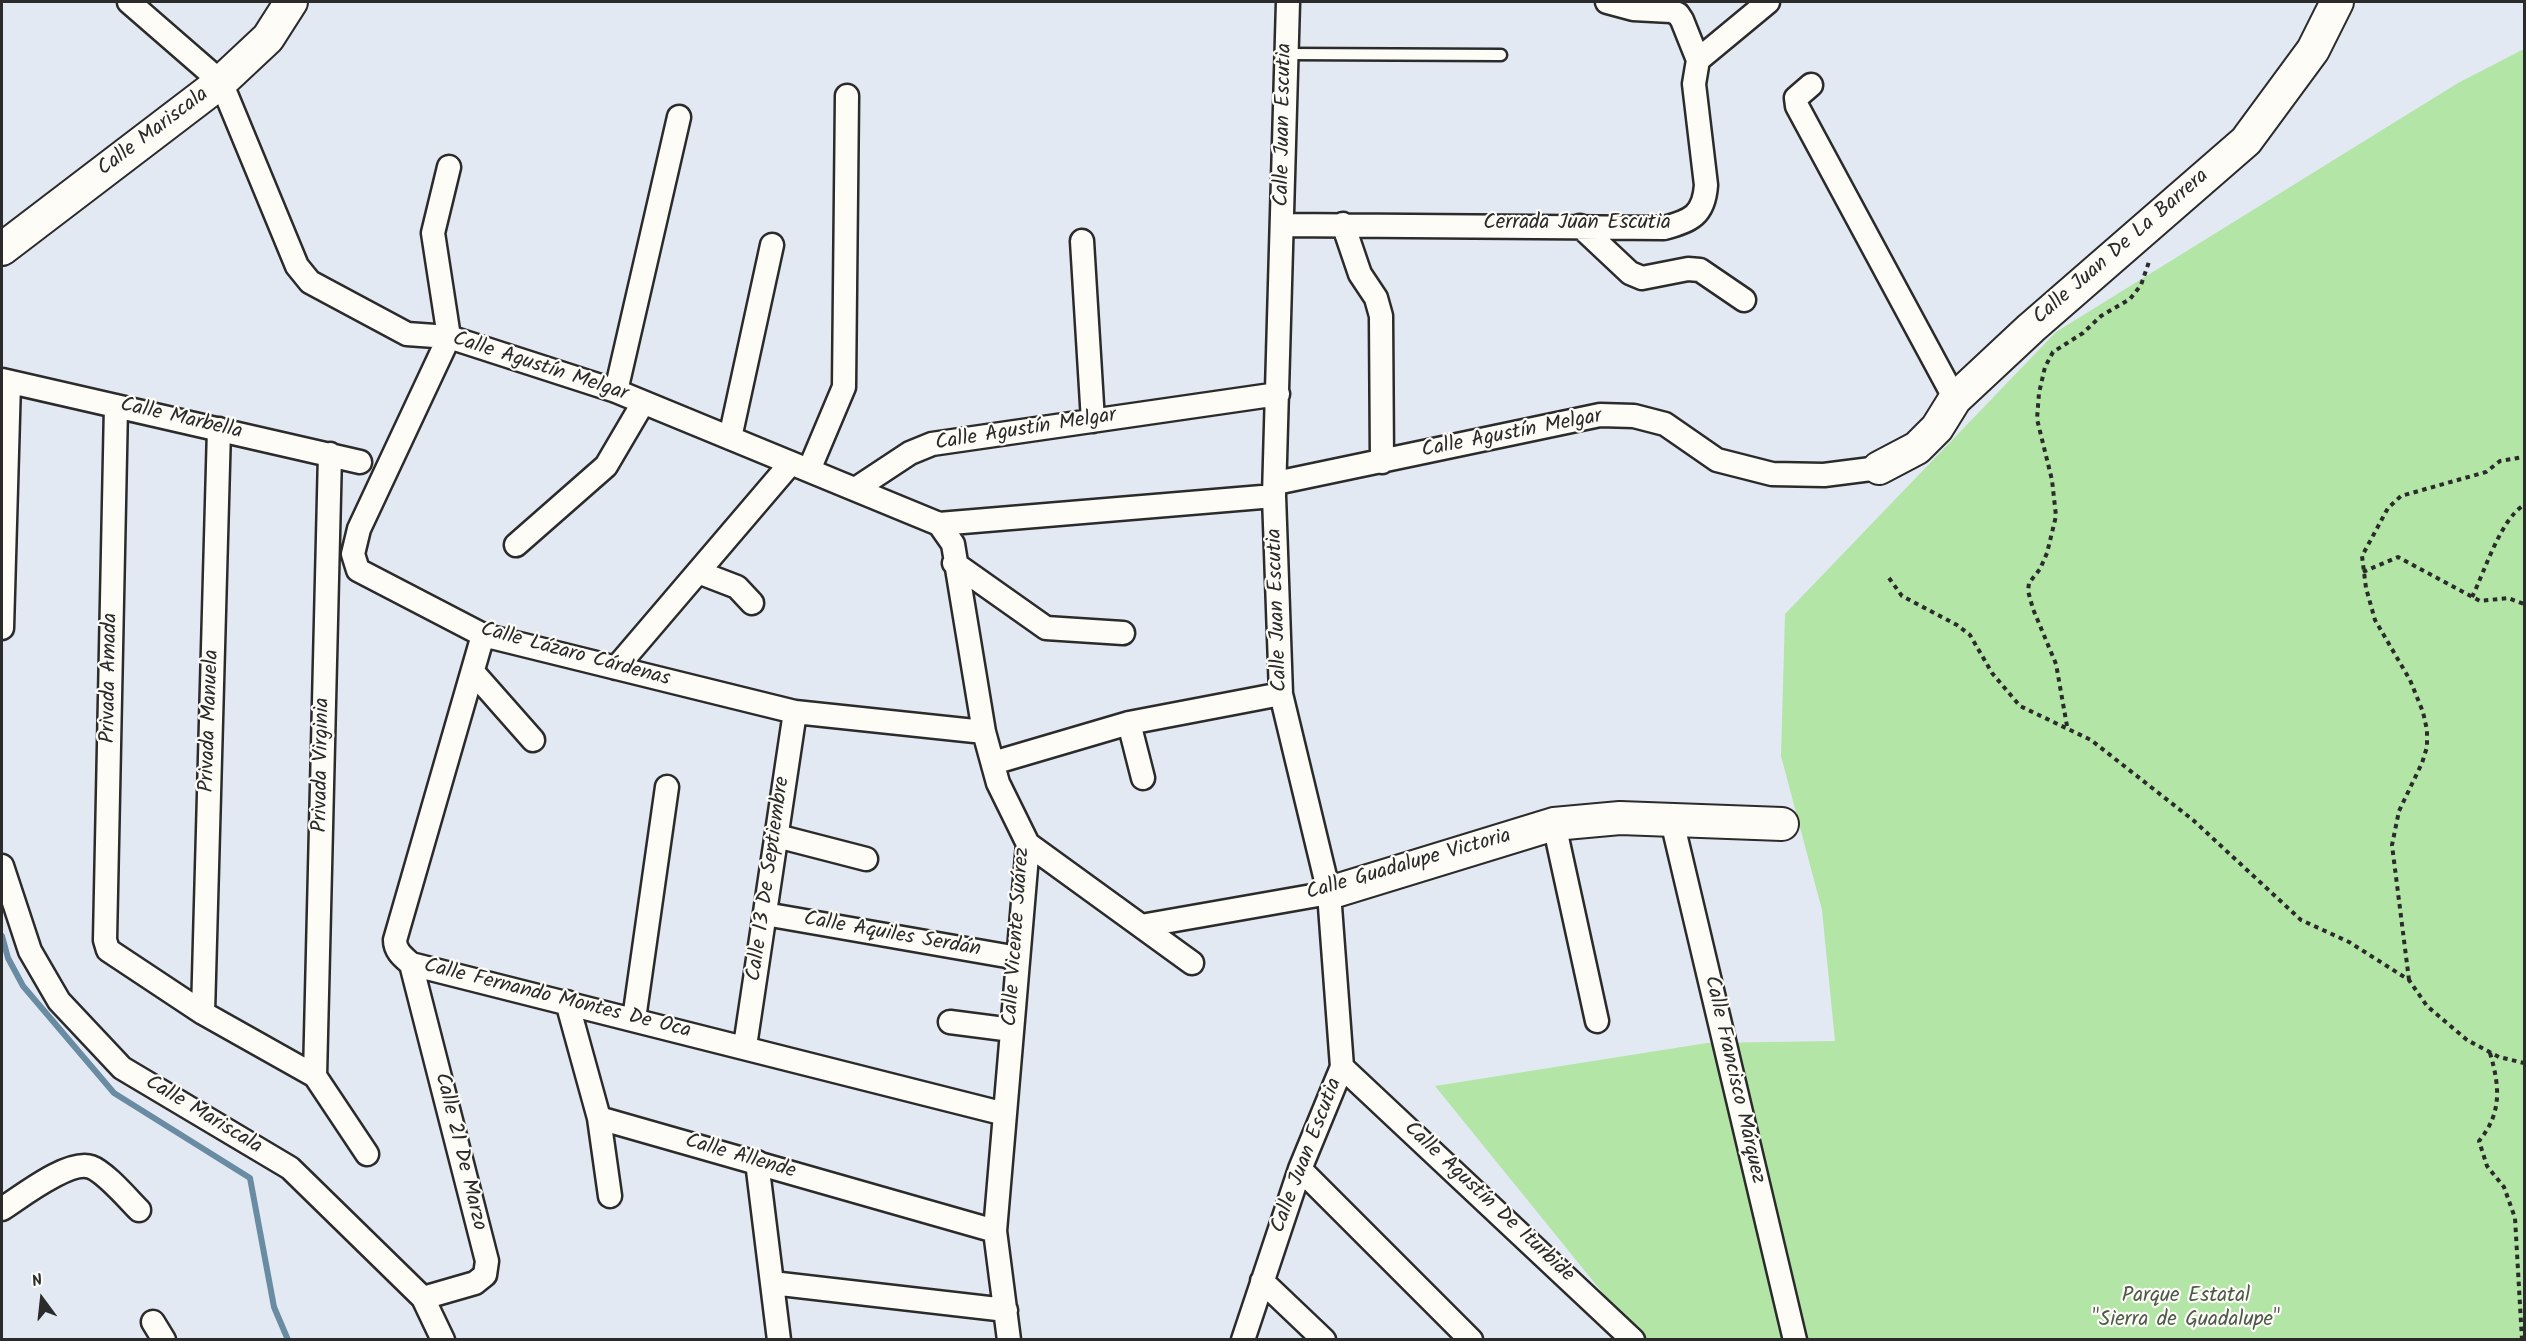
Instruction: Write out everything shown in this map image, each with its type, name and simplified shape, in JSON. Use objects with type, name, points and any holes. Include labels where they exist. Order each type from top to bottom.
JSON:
[{"type":"street","name":"Calle Agustín Melgar","points":[[129,2],[221,82],[302,274],[310,282],[407,334],[449,337],[616,392],[857,488],[939,524],[1275,489],[1382,462],[1600,415],[1634,416],[1665,424],[1717,460],[1772,474],[1824,475],[1879,468]]},
{"type":"street","name":"Calle Mariscala","points":[[2,249],[221,82],[268,38],[291,2]]},
{"type":"street","name":"Calle Juan Escutia","points":[[1243,1340],[1300,1169],[1342,1067],[1329,893],[1281,694],[1275,489],[1288,2]]},
{"type":"street","name":"Cerrada Juan Escutia","points":[[1283,225],[1664,228],[1682,223],[1697,214],[1705,199],[1706,184],[1694,84],[1698,60],[1678,14],[1671,11],[1634,9],[1607,2]]},
{"type":"street","points":[[1698,60],[1768,2]]},
{"type":"street","name":"Calle Juan De La Barrera","points":[[1879,468],[1917,448],[1937,428],[1955,399],[2031,328],[2246,141],[2313,50],[2337,2]]},
{"type":"street","points":[[1811,86],[1796,98],[1797,106],[1955,399]]},
{"type":"street","points":[[616,668],[698,572],[800,466],[844,387],[847,96]]},
{"type":"street","points":[[616,392],[679,117]]},
{"type":"street","points":[[448,167],[433,233],[449,337]]},
{"type":"street","points":[[1343,224],[1360,274],[1376,298],[1381,316],[1382,462]]},
{"type":"street","points":[[1580,226],[1630,273],[1642,278],[1688,269],[1700,270],[1744,300]]},
{"type":"street","points":[[1082,241],[1093,421]]},
{"type":"street","points":[[730,438],[772,245]]},
{"type":"street","name":"Calle Lázaro Cárdenas","points":[[449,337],[359,529],[353,554],[358,570],[483,635],[795,712],[984,732]]},
{"type":"street","points":[[2,628],[5,381]]},
{"type":"street","name":"Calle Marbella","points":[[5,381],[360,462]]},
{"type":"street","name":"Calle Agustín Melgar","points":[[857,488],[910,453],[932,444],[1278,394]]},
{"type":"street","points":[[516,545],[606,466],[643,403]]},
{"type":"street","name":"Privada Amada","points":[[116,406],[106,928],[108,950],[203,1013]]},
{"type":"street","name":"Privada Manuela","points":[[203,1013],[219,429]]},
{"type":"street","name":"Privada Virginia","points":[[315,1076],[330,454]]},
{"type":"street","points":[[939,524],[954,553],[1046,628],[1123,633]]},
{"type":"street","name":"Calle Vicente Suárez","points":[[954,553],[984,732],[998,783],[1028,844],[995,1232],[1009,1340]]},
{"type":"street","points":[[698,572],[737,587],[753,603]]},
{"type":"street","name":"Calle Fernando Montes De Oca","points":[[483,635],[394,940],[395,947],[411,964],[745,1046],[1005,1114]]},
{"type":"street","points":[[472,672],[533,740]]},
{"type":"street","points":[[993,763],[1129,723],[1281,694]]},
{"type":"street","name":"Calle 13 De Septiembre","points":[[745,1046],[795,712]]},
{"type":"street","points":[[1129,723],[1143,778]]},
{"type":"street","points":[[634,1019],[667,787]]},
{"type":"street","name":"Calle Guadalupe Victoria","points":[[1141,926],[1329,893],[1554,824],[1620,818],[1782,824]]},
{"type":"street","name":"Calle Francisco Márquez","points":[[1672,821],[1795,1340]]},
{"type":"street","points":[[1554,824],[1597,1021]]},
{"type":"street","points":[[777,836],[866,860]]},
{"type":"street","points":[[1028,844],[1192,963]]},
{"type":"street","name":"Calle Mariscala","points":[[2,866],[30,951],[59,1001],[122,1068],[290,1168],[423,1299],[443,1340]]},
{"type":"street","name":"Calle Aquiles Serdán","points":[[765,914],[1018,958]]},
{"type":"street","name":"Calle 21 De Marzo","points":[[411,964],[487,1261],[485,1275],[475,1283],[423,1299]]},
{"type":"street","points":[[567,1002],[599,1118],[610,1196]]},
{"type":"street","points":[[203,1013],[315,1076],[367,1154]]},
{"type":"street","points":[[950,1022],[1012,1030]]},
{"type":"street","name":"Calle Agustín De Iturbide","points":[[1342,1067],[1633,1340]]},
{"type":"street","name":"Calle Allende","points":[[599,1118],[995,1232]]},
{"type":"street","points":[[757,1162],[779,1340]]},
{"type":"street","points":[[2,1209],[64,1170],[82,1165],[93,1167],[139,1210]]},
{"type":"street","points":[[1300,1169],[1471,1340]]},
{"type":"street","points":[[1262,1281],[1324,1340]]},
{"type":"street","points":[[772,1283],[1006,1310]]},
{"type":"lane","points":[[1287,54],[1501,55]]},
{"type":"path","points":[[2067,727],[2056,664],[2028,591],[2029,582],[2040,569],[2047,553],[2056,516],[2052,480],[2037,419],[2038,393],[2045,367],[2053,352],[2083,333],[2101,315],[2130,298],[2140,285],[2151,252]]},
{"type":"path","points":[[2409,980],[2392,845],[2399,811],[2422,763],[2427,747],[2427,730],[2423,712],[2410,680],[2375,620],[2363,572],[2362,556],[2388,508],[2401,496],[2486,472],[2500,461],[2524,457]]},
{"type":"path","points":[[2472,597],[2504,529],[2516,510],[2524,505]]},
{"type":"path","points":[[2363,572],[2398,557],[2480,601],[2508,598],[2524,604]]},
{"type":"path","points":[[1889,578],[1902,596],[1957,624],[1970,635],[1992,673],[2020,706],[2091,740],[2193,820],[2301,920],[2349,942],[2409,980],[2427,1006],[2467,1040],[2490,1052],[2524,1063]]},
{"type":"path","points":[[2490,1052],[2499,1082],[2493,1124],[2479,1141],[2487,1166],[2504,1187],[2515,1218],[2522,1340]]},
{"type":"green space","name":"Parque Estatal \"Sierra de Guadalupe\"","points":[[2524,49],[2524,1339],[1640,1339],[1435,1086],[1707,1043],[1835,1041],[1822,910],[1781,756],[1785,614],[2056,332],[2458,83]]},
{"type":"waterway","points":[[2,936],[8,958],[23,986],[114,1093],[250,1178],[274,1307],[288,1340]]}]
